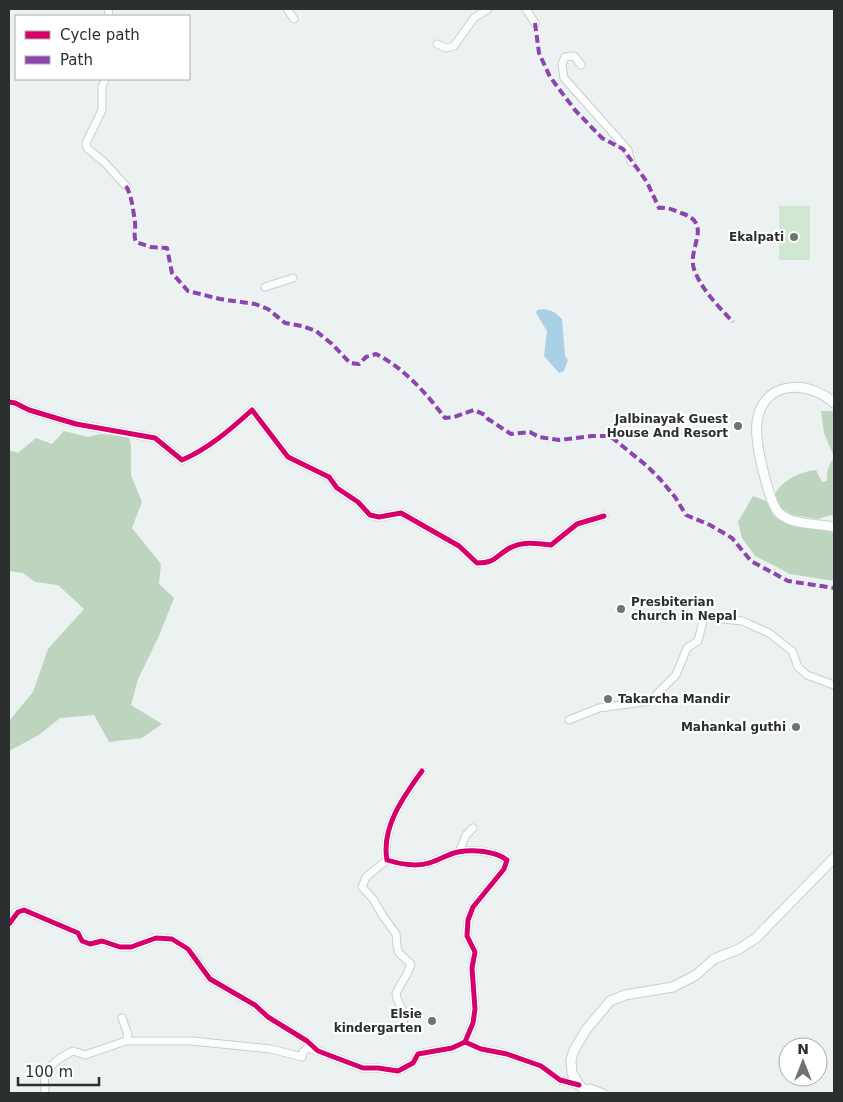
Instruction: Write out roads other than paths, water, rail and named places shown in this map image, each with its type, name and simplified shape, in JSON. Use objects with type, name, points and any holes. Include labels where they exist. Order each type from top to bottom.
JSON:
[{"type":"main road","points":[[834,403],[813,389],[791,387],[781,390],[766,401],[760,410],[757,421],[757,436],[775,508],[780,514],[792,520],[834,527]]},
{"type":"main road","points":[[585,1089],[572,1073],[571,1060],[574,1050],[586,1030],[610,1001],[625,995],[673,987],[696,975],[714,959],[739,949],[756,938],[834,858]]},
{"type":"street","points":[[287,9],[294,19]]},
{"type":"street","points":[[437,44],[446,48],[454,46],[474,18],[488,9]]},
{"type":"street","points":[[526,9],[535,23]]},
{"type":"street","points":[[581,65],[574,56],[565,57],[562,64],[564,78],[628,150],[631,162]]},
{"type":"street","points":[[105,80],[102,87],[102,110],[86,143],[87,148],[104,162],[126,186]]},
{"type":"street","points":[[265,287],[293,278]]},
{"type":"street","points":[[9,402],[76,424],[155,438],[182,460],[196,454],[252,410],[288,457],[329,477],[337,488],[358,502],[370,515],[380,518],[401,514],[460,546],[477,563],[494,561],[510,548],[527,542],[551,545],[577,524],[604,516]]},
{"type":"street","points":[[569,720],[599,708],[650,702],[676,675],[688,648],[698,641],[704,617],[742,621],[769,633],[792,651],[798,667],[807,675],[834,685]]},
{"type":"street","points":[[387,860],[385,846],[398,808],[422,771]]},
{"type":"street","points":[[459,852],[466,835],[473,828]]},
{"type":"street","points":[[44,1093],[46,1089],[44,1079],[49,1069],[59,1058],[73,1051],[85,1055],[126,1041],[192,1040],[272,1048],[302,1057],[302,1052],[307,1048],[363,1068],[398,1071],[413,1064],[418,1054],[452,1048],[465,1042],[473,1023],[475,1009],[472,968],[475,952],[467,936],[468,920],[473,906],[504,869],[507,860],[497,854],[459,852],[428,864],[408,864],[387,860],[366,877],[362,887],[373,898],[396,934],[396,947],[399,953],[411,964],[396,994],[405,1014],[403,1025]]},
{"type":"street","points":[[9,924],[18,912],[24,910],[78,933],[82,941],[90,944],[102,941],[120,947],[131,947],[156,938],[172,939],[188,949],[210,979],[255,1005],[268,1017],[307,1041],[318,1051]]},
{"type":"street","points":[[122,1018],[128,1035],[126,1041]]},
{"type":"street","points":[[465,1042],[482,1049],[508,1054],[541,1066],[560,1080],[585,1089],[590,1088],[604,1093]]},
{"type":"water","points":[[544,309],[554,312],[562,319],[565,356],[568,360],[564,371],[559,373],[544,356],[547,331],[536,313],[537,310]]},
{"type":"place","name":"Ekalpati","points":[[794,237]]},
{"type":"place","name":"Jalbinayak Guest House And Resort","points":[[738,426]]},
{"type":"place","name":"Presbiterian church in Nepal","points":[[621,609]]},
{"type":"place","name":"Takarcha Mandir","points":[[608,699]]},
{"type":"place","name":"Mahankal guthi","points":[[796,727]]},
{"type":"place","name":"Elsie kindergarten","points":[[432,1021]]}]
